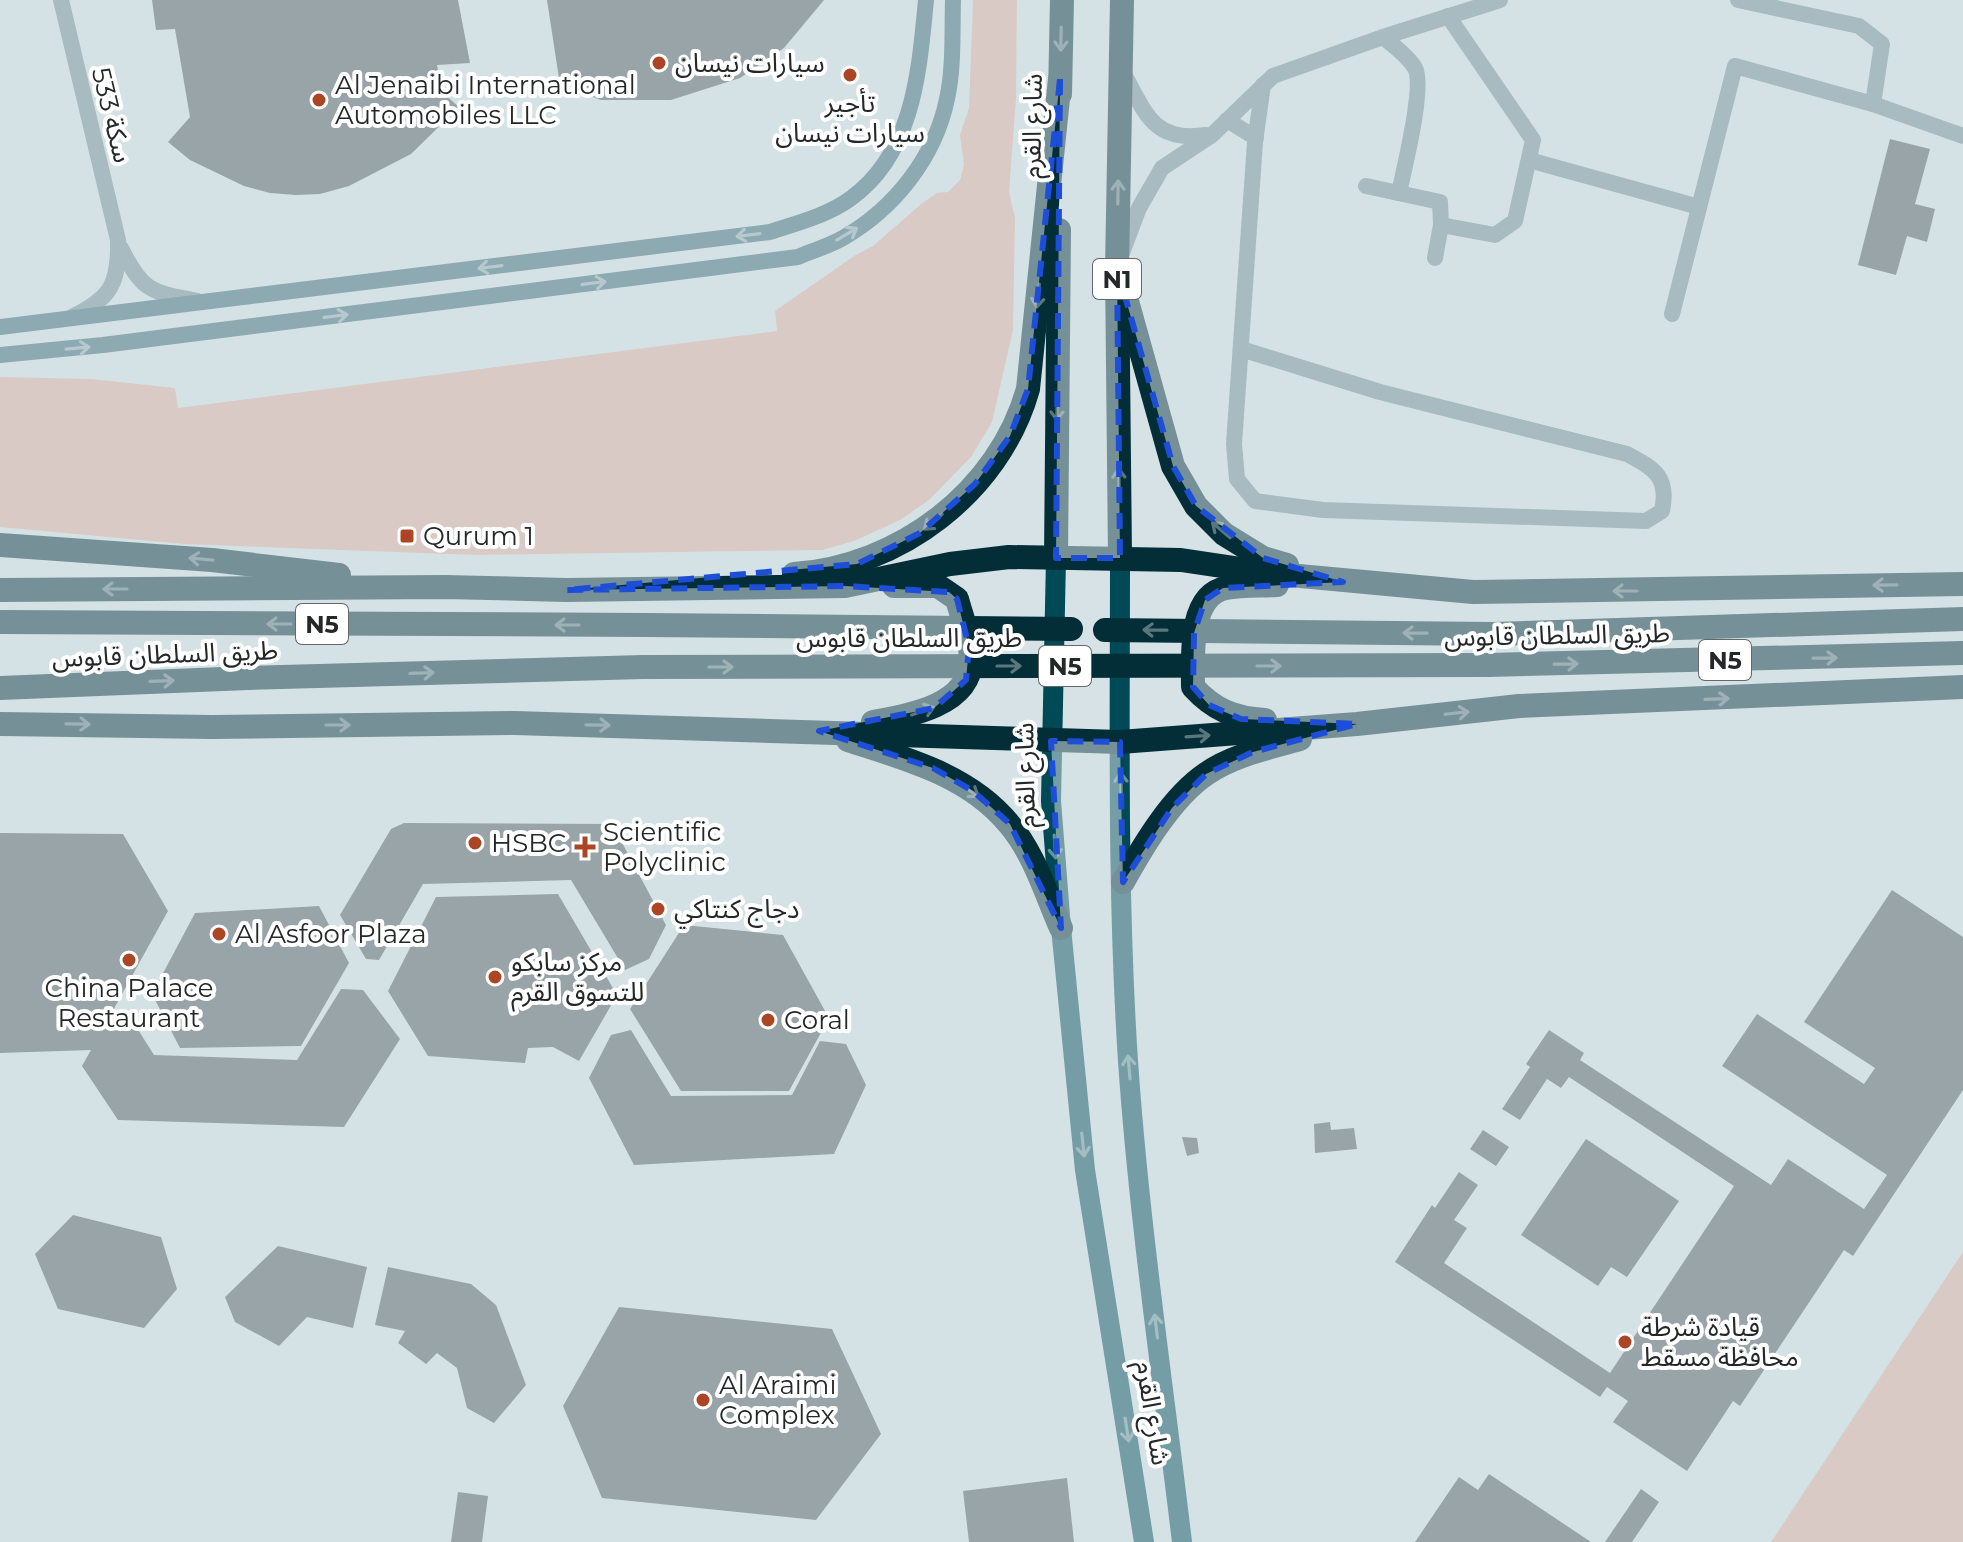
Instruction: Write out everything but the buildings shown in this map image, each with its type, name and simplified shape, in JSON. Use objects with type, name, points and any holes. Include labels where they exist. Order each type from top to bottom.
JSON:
[{"type":"highway","name":"شارع القرم","points":[[1056,558],[1062,0]]},
{"type":"highway","name":"شارع القرم","points":[[1120,558],[1117,268],[1122,0]]},
{"type":"highway","points":[[566,590],[806,573],[857,564],[920,533],[975,484],[1010,436],[1028,389],[1060,79]]},
{"type":"highway","points":[[1117,268],[1173,466],[1196,506],[1224,534],[1263,558],[1343,582]]},
{"type":"highway","points":[[0,545],[212,560],[445,587]]},
{"type":"highway","points":[[845,586],[950,564],[1009,557],[1181,560],[1343,582],[1473,592],[1963,584]]},
{"type":"highway","points":[[1343,582],[1223,588],[1205,600],[1194,633],[1193,687],[1209,705],[1241,719],[1357,724]]},
{"type":"highway","points":[[0,590],[445,587],[566,590],[938,586],[957,599],[971,662],[966,680],[934,708],[904,717],[819,731]]},
{"type":"highway","name":"طريق السلطان قابوس","points":[[0,622],[1493,634],[1963,619]]},
{"type":"highway","name":"طريق السلطان قابوس","points":[[0,688],[643,667],[1488,665],[1963,653]]},
{"type":"highway","points":[[0,724],[212,727],[515,723],[1120,742],[1357,724],[1519,706],[1963,687]]},
{"type":"highway","points":[[1123,882],[1143,846],[1172,808],[1206,774],[1253,752],[1357,724]]},
{"type":"highway","points":[[819,731],[933,768],[973,791],[1010,824],[1036,868],[1061,928]]},
{"type":"main road","name":"شارع القرم","points":[[1056,558],[1051,801],[1061,928],[1085,1170],[1144,1542]]},
{"type":"main road","name":"شارع القرم","points":[[1120,558],[1120,742],[1129,1064],[1182,1542]]},
{"type":"street","name":"سكة 533","points":[[61,0],[118,240],[119,267],[105,298],[67,320]]},
{"type":"street","points":[[0,327],[770,232],[819,216],[849,199],[881,170],[903,131],[919,74],[926,0]]},
{"type":"street","points":[[0,355],[103,345],[798,257],[842,238],[881,212],[911,179],[935,137],[947,98],[953,0]]},
{"type":"street","points":[[1117,268],[1139,208],[1162,168],[1212,135],[1273,76],[1500,0]]},
{"type":"street","points":[[1738,0],[1859,26],[1882,44],[1873,104]]},
{"type":"street","points":[[1441,225],[1495,235],[1515,221],[1533,140],[1448,16]]},
{"type":"street","points":[[1383,37],[1416,69],[1416,104],[1399,193]]},
{"type":"street","points":[[1119,66],[1149,118],[1164,131],[1184,139],[1212,135]]},
{"type":"street","points":[[1672,314],[1735,66],[1873,104],[1963,136]]},
{"type":"street","points":[[1241,349],[1380,392],[1627,454],[1647,465],[1661,479],[1665,493],[1662,511],[1646,521],[1323,510],[1255,501],[1237,479],[1234,444],[1256,138],[1263,85]]},
{"type":"street","points":[[1227,120],[1256,138]]},
{"type":"street","points":[[1529,160],[1699,207]]},
{"type":"street","points":[[1366,186],[1440,202],[1441,225],[1435,258]]},
{"type":"street","name":"سكة 533","points":[[118,240],[133,272],[143,284],[159,293],[208,303]]},
{"type":"highlighted area","points":[[1060,79],[1056,558],[1120,558],[1117,268],[1173,466],[1196,506],[1263,558],[1343,582],[1223,588],[1205,600],[1194,633],[1193,687],[1209,705],[1241,719],[1357,724],[1253,752],[1206,774],[1172,808],[1123,882],[1120,742],[1051,741],[1061,928],[1010,824],[973,791],[933,768],[819,731],[934,708],[966,680],[969,647],[957,599],[949,592],[845,586],[566,590],[857,564],[920,533],[975,484],[1010,436],[1028,389]]},
{"type":"shaded area","points":[[973,0],[1017,0],[1016,99],[1009,192],[1015,218],[1013,330],[992,422],[971,457],[929,500],[900,520],[854,541],[822,550],[475,555],[184,544],[0,527],[0,377],[91,379],[175,388],[178,408],[777,331],[775,311],[873,246],[921,204],[937,193],[948,192],[960,180],[964,165],[960,135],[969,108]]},
{"type":"shaded area","points":[[1963,1252],[1963,1542],[1771,1542]]},
{"type":"place","name":"سيارات نيسان","points":[[659,63]]},
{"type":"place","name":"تأجير سيارات نيسان","points":[[850,75]]},
{"type":"place","name":"Al Jenaibi International Automobiles LLC","points":[[319,100]]},
{"type":"place","name":"Qurum 1","points":[[407,536]]},
{"type":"place","name":"HSBC","points":[[475,843]]},
{"type":"place","name":"Scientific Polyclinic","points":[[585,847]]},
{"type":"place","name":"دجاج كنتاكي","points":[[658,909]]},
{"type":"place","name":"Al Asfoor Plaza","points":[[219,934]]},
{"type":"place","name":"China Palace Restaurant","points":[[129,960]]},
{"type":"place","name":"مركز سابكو للتسوق القرم","points":[[495,977]]},
{"type":"place","name":"Coral","points":[[768,1020]]},
{"type":"place","name":"قيادة شرطة محافظة مسقط","points":[[1625,1342]]},
{"type":"place","name":"Al Araimi Complex","points":[[703,1400]]}]
